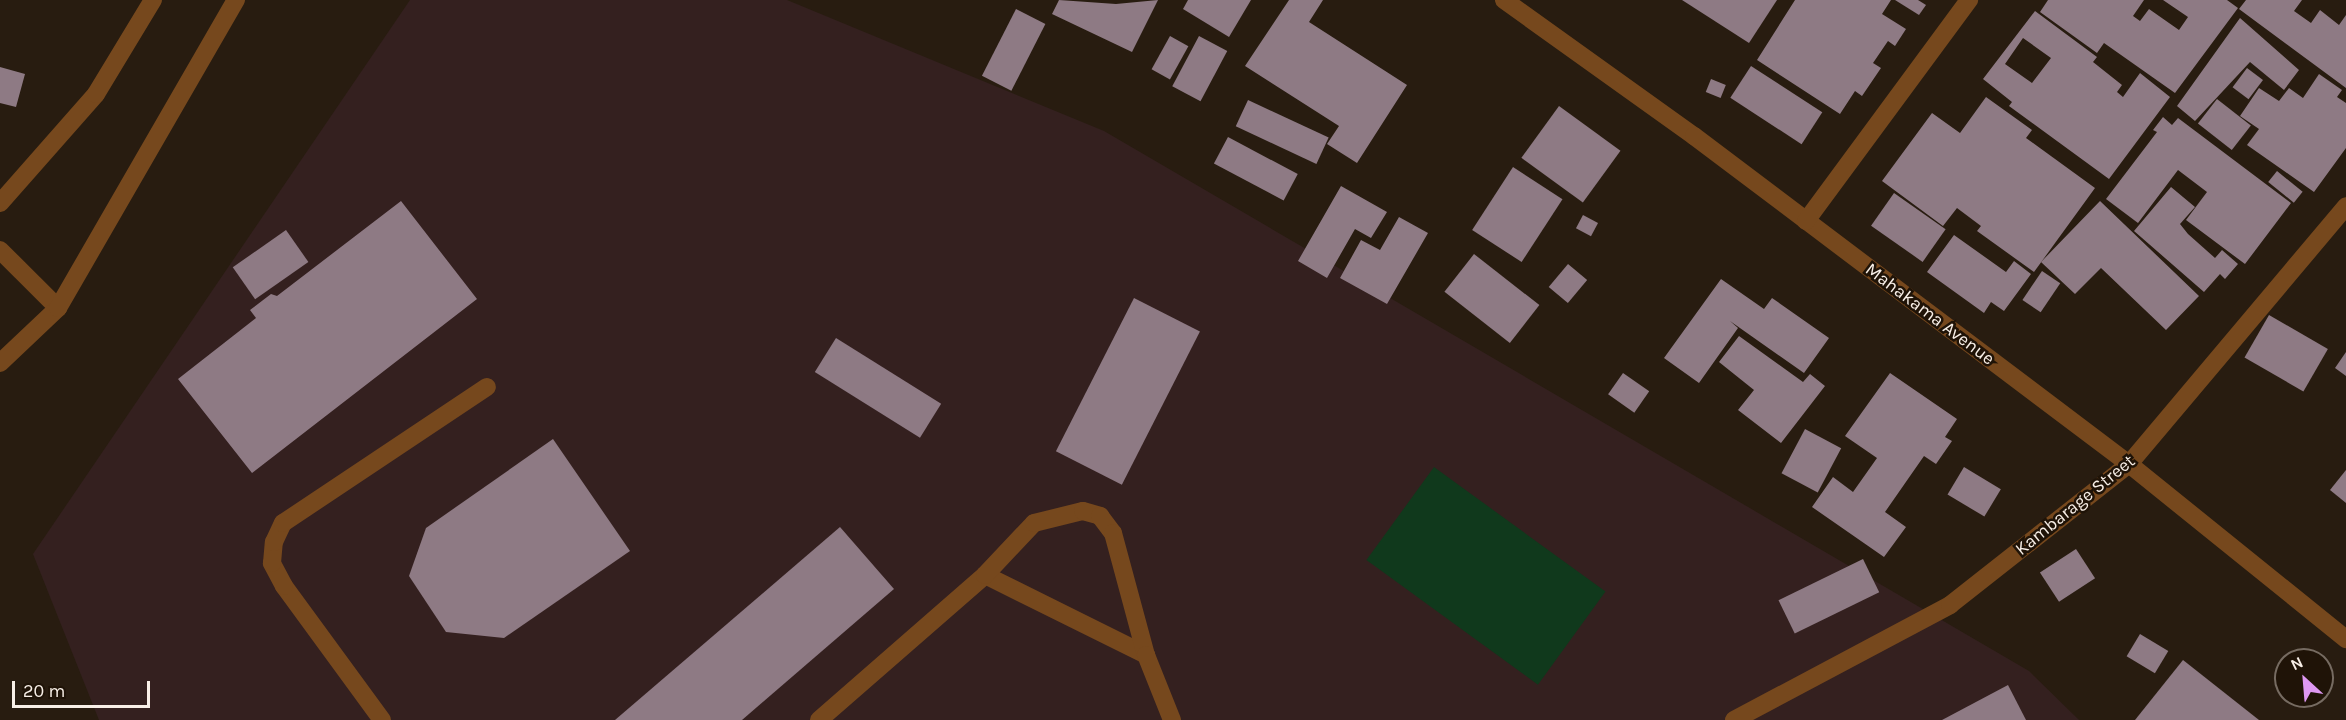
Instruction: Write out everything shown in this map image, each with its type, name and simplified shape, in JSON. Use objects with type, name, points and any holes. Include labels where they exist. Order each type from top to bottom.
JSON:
[{"type":"street","points":[[0,203],[96,94],[153,0]]},
{"type":"street","points":[[0,363],[58,308],[236,0]]},
{"type":"street","name":"Mahakama Avenue","points":[[1504,0],[1806,221],[2129,464],[2346,639]]},
{"type":"street","points":[[1806,221],[1969,0]]},
{"type":"street","name":"Kambarage Street","points":[[1734,720],[1950,605],[2129,464],[2346,206]]},
{"type":"street","points":[[0,250],[58,308]]},
{"type":"street","points":[[382,720],[284,586],[272,563],[274,542],[283,523],[487,387]]},
{"type":"street","points":[[819,720],[985,575],[1034,523],[1065,512],[1100,516],[1113,533],[1146,655],[1172,720]]},
{"type":"street","points":[[985,575],[1146,655]]},
{"type":"shaded area","points":[[410,0],[787,0],[1104,131],[2029,671],[2079,720],[99,720],[33,554]]},
{"type":"green space","points":[[1434,467],[1606,592],[1538,685],[1366,560]]},
{"type":"building","points":[[1059,0],[1116,4],[1158,0],[1132,52],[1052,14]]},
{"type":"building","points":[[1188,0],[1251,0],[1229,37],[1183,9]]},
{"type":"building","points":[[1289,0],[1323,0],[1309,22],[1407,85],[1357,163],[1327,144],[1339,126],[1245,66]]},
{"type":"building","points":[[1682,0],[1777,0],[1749,43]]},
{"type":"building","points":[[1795,0],[1891,0],[1882,14],[1906,29],[1895,46],[1888,41],[1873,63],[1881,68],[1862,96],[1855,91],[1840,114],[1757,60]]},
{"type":"building","points":[[1895,0],[1918,0],[1926,5],[1919,15]]},
{"type":"building","points":[[2048,0],[2144,0],[2133,16],[2140,21],[2149,9],[2179,30],[2188,17],[2163,0],[2227,0],[2238,8],[2175,93],[2104,43],[2097,53],[2040,12]]},
{"type":"building","points":[[2246,0],[2302,0],[2294,11],[2311,23],[2320,10],[2339,25],[2346,15],[2346,88],[2239,9]]},
{"type":"building","points":[[1016,9],[1045,24],[1011,91],[982,76]]},
{"type":"building","points":[[2035,11],[2097,57],[2093,62],[2122,85],[2117,92],[2123,97],[2140,73],[2170,97],[2109,179],[2009,106],[2012,102],[1983,79]],"holes":[[[2023,38],[2051,58],[2032,83],[2005,64]]]},
{"type":"building","points":[[2240,18],[2299,70],[2284,90],[2250,62],[2195,121],[2177,106]]},
{"type":"building","points":[[1170,36],[1188,46],[1170,79],[1152,69]]},
{"type":"building","points":[[1199,36],[1227,51],[1200,101],[1172,86]]},
{"type":"building","points":[[1751,66],[1822,112],[1802,144],[1730,98]]},
{"type":"building","points":[[0,67],[25,74],[16,107],[0,103]]},
{"type":"building","points":[[2247,68],[2263,80],[2249,99],[2233,87]]},
{"type":"building","points":[[2319,74],[2342,90],[2337,97],[2346,103],[2346,148],[2314,192],[2247,145],[2259,129],[2240,116],[2259,88],[2279,101],[2289,88],[2303,98]]},
{"type":"building","points":[[1711,79],[1726,85],[1721,98],[1706,92]]},
{"type":"building","points":[[1986,97],[2032,130],[2026,138],[2095,188],[2034,272],[1977,231],[1981,226],[1957,208],[1943,226],[1882,181],[1932,113],[1960,133]]},
{"type":"building","points":[[2217,99],[2251,125],[2232,150],[2198,123]]},
{"type":"building","points":[[1248,100],[1329,138],[1316,164],[1236,126]]},
{"type":"building","points":[[1559,106],[1620,151],[1583,202],[1521,158]]},
{"type":"building","points":[[2163,117],[2172,125],[2178,118],[2291,203],[2245,264],[2186,220],[2207,192],[2178,170],[2138,223],[2106,199],[2157,132],[2153,130]]},
{"type":"building","points":[[1228,137],[1298,174],[1284,201],[1214,163]]},
{"type":"building","points":[[1513,167],[1562,199],[1522,262],[1472,230]]},
{"type":"building","points":[[2277,171],[2303,192],[2294,203],[2268,182]]},
{"type":"building","points":[[1341,186],[1387,212],[1371,238],[1355,229],[1327,278],[1298,261]]},
{"type":"building","points":[[2171,187],[2195,207],[2180,224],[2188,234],[2215,258],[2222,250],[2238,264],[2225,279],[2220,274],[2204,292],[2134,231]]},
{"type":"building","points":[[1894,193],[1946,229],[1923,262],[1871,226]]},
{"type":"building","points":[[401,201],[477,299],[252,473],[178,379],[256,318],[250,310],[271,294],[277,296]]},
{"type":"building","points":[[2100,201],[2199,296],[2166,330],[2101,268],[2075,294],[2041,262]]},
{"type":"building","points":[[1583,215],[1598,223],[1591,236],[1576,228]]},
{"type":"building","points":[[1399,217],[1428,233],[1387,304],[1340,278],[1361,240],[1380,250]]},
{"type":"building","points":[[286,230],[308,262],[255,299],[233,267]]},
{"type":"building","points":[[1954,235],[2006,272],[2014,261],[2031,274],[2004,311],[1991,302],[1984,313],[1927,272]]},
{"type":"building","points":[[1474,254],[1539,305],[1510,343],[1444,292]]},
{"type":"building","points":[[1568,264],[1587,280],[1568,303],[1549,287]]},
{"type":"building","points":[[2042,271],[2060,283],[2041,312],[2022,300]]},
{"type":"building","points":[[1721,279],[1764,309],[1772,298],[1829,338],[1804,373],[1730,321],[1738,328],[1699,383],[1664,358]]},
{"type":"building","points":[[1134,298],[1200,332],[1122,485],[1056,451]]},
{"type":"building","points":[[2269,315],[2328,349],[2303,391],[2244,357]]},
{"type":"building","points":[[1739,336],[1803,382],[1810,374],[1825,386],[1781,443],[1738,410],[1754,390],[1719,362]]},
{"type":"building","points":[[836,338],[941,404],[920,438],[815,372]]},
{"type":"building","points":[[2346,352],[2346,376],[2335,368]]},
{"type":"building","points":[[1623,373],[1649,391],[1634,413],[1608,394]]},
{"type":"building","points":[[1890,373],[1957,419],[1945,437],[1952,441],[1936,464],[1924,456],[1885,512],[1906,527],[1884,557],[1812,507],[1833,477],[1853,492],[1877,458],[1845,436]]},
{"type":"building","points":[[1805,429],[1841,448],[1818,492],[1782,473]]},
{"type":"building","points":[[553,439],[630,551],[504,638],[446,632],[409,576],[426,528]]},
{"type":"building","points":[[1964,467],[2001,489],[1984,517],[1948,494]]},
{"type":"building","points":[[2346,470],[2346,503],[2330,490]]},
{"type":"building","points":[[840,527],[894,589],[742,720],[615,720]]},
{"type":"building","points":[[2076,549],[2095,578],[2059,602],[2040,572]]},
{"type":"building","points":[[1863,559],[1879,592],[1795,633],[1779,600]]},
{"type":"building","points":[[2140,634],[2168,651],[2155,673],[2127,656]]},
{"type":"building","points":[[2183,660],[2259,720],[2135,720]]},
{"type":"building","points":[[2008,685],[2026,720],[1942,720]]}]
